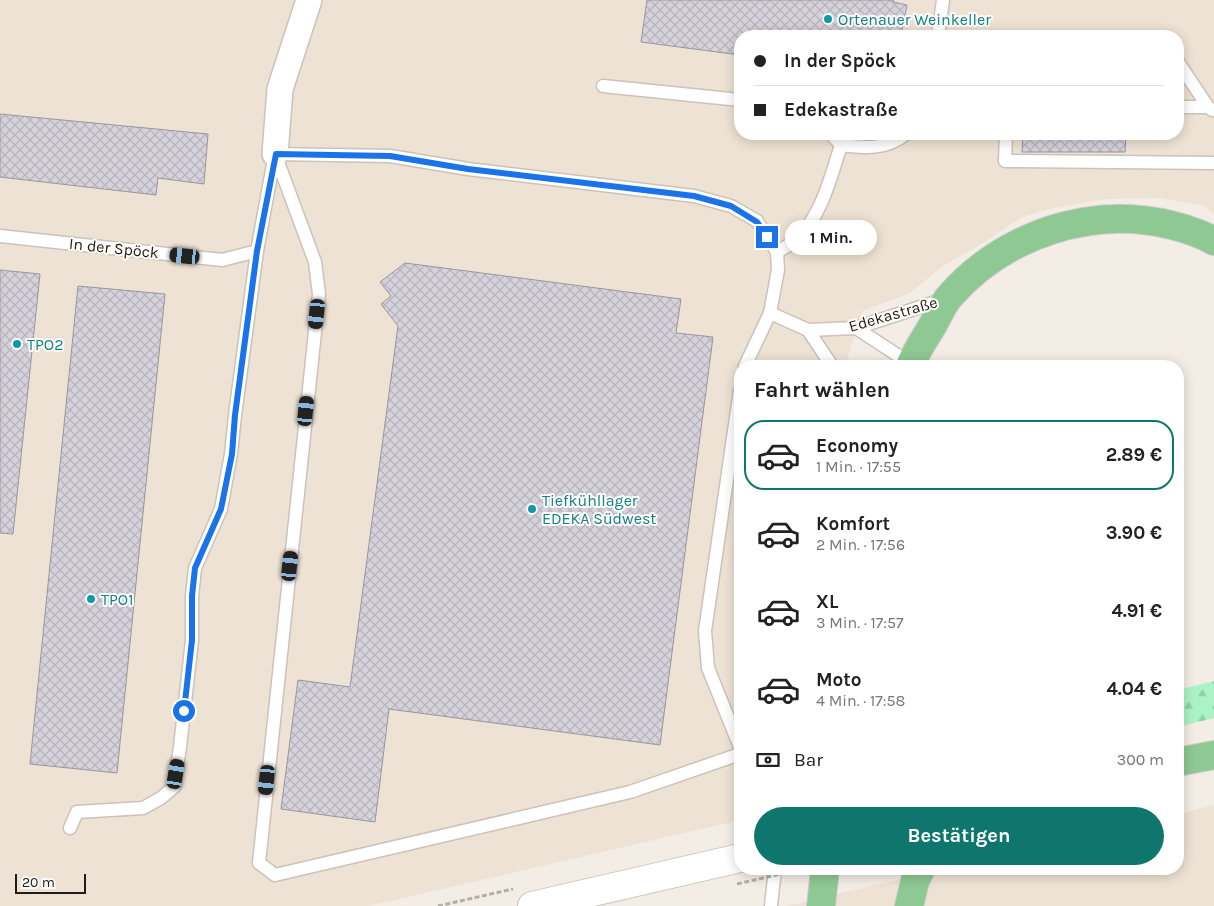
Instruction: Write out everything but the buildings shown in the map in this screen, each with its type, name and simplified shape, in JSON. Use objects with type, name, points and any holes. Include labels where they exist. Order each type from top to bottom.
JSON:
[{"type":"main road","points":[[913,360],[948,298],[970,276],[1017,245],[1070,224],[1109,218],[1154,221],[1200,233],[1214,241]]},
{"type":"main road","points":[[1184,761],[1214,754]]},
{"type":"main road","points":[[821,906],[824,875]]},
{"type":"main road","points":[[909,906],[918,875]]},
{"type":"street","points":[[276,154],[280,90],[309,0]]},
{"type":"street","points":[[532,906],[734,868]]},
{"type":"lane","points":[[939,30],[943,0]]},
{"type":"lane","points":[[1184,71],[1211,109]]},
{"type":"lane","points":[[603,86],[734,99]]},
{"type":"lane","points":[[1184,107],[1211,109]]},
{"type":"lane","points":[[837,140],[841,144],[870,148],[897,140]]},
{"type":"lane","points":[[1006,140],[1006,161],[1214,163]]},
{"type":"lane","points":[[777,252],[796,240],[811,223],[826,190],[841,144]]},
{"type":"lane","points":[[70,828],[77,812],[143,808],[161,798],[174,787],[192,640],[192,596],[195,568],[221,509],[232,454],[235,415],[257,251],[276,154]]},
{"type":"lane","points":[[276,154],[390,156],[468,169],[694,196],[731,206],[757,222],[777,252],[778,270],[770,313],[748,360]]},
{"type":"lane","points":[[276,154],[315,262],[319,294],[259,863],[276,874],[285,872],[630,792],[734,756]]},
{"type":"lane","name":"In der Spöck","points":[[0,236],[222,260],[257,251]]},
{"type":"lane","name":"Edekastraße","points":[[770,313],[808,330],[856,328],[948,298]]},
{"type":"lane","points":[[856,328],[903,360]]},
{"type":"lane","points":[[808,330],[828,360]]},
{"type":"lane","points":[[734,431],[705,630],[708,668],[734,732]]},
{"type":"lane","points":[[771,906],[774,875]]},
{"type":"shaded area","points":[[0,0],[1214,0],[1214,214],[1204,206],[1160,198],[1106,199],[1054,208],[1024,216],[943,266],[908,294],[862,311],[847,360],[734,360],[734,821],[369,906],[0,906]]},
{"type":"shaded area","points":[[1214,805],[1214,906],[786,906],[918,875],[1184,875],[1184,812]]},
{"type":"green space","points":[[1214,681],[1214,718],[1184,726],[1184,688]]},
{"type":"place","name":"Ortenauer Weinkeller","points":[[828,19]]},
{"type":"place","name":"TPO2","points":[[17,344]]},
{"type":"place","name":"Tiefkühllager EDEKA Südwest","points":[[532,509]]},
{"type":"place","name":"TPO1","points":[[91,599]]},
{"type":"route","points":[[184,711],[192,640],[192,596],[195,568],[221,509],[232,454],[235,415],[257,251],[276,154],[390,156],[468,169],[694,196],[731,206],[757,222],[767,237]]}]
